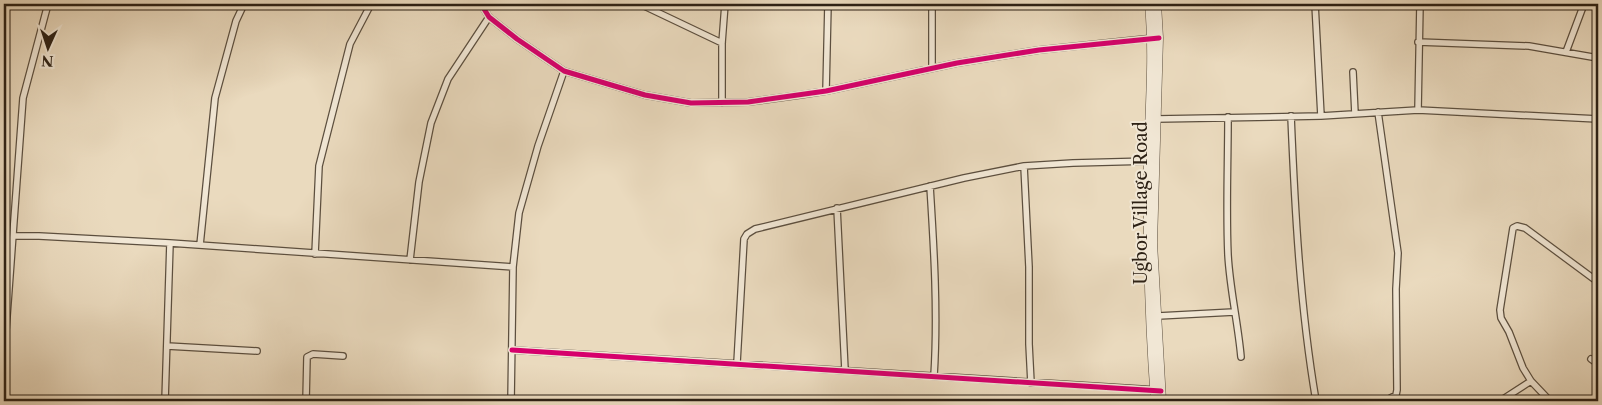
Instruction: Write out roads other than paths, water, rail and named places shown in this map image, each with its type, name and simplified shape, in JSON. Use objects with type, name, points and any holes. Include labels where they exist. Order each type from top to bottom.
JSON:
[{"type":"street","points":[[4,357],[23,98],[48,4]]},
{"type":"street","points":[[200,245],[215,98],[236,21],[244,4]]},
{"type":"street","points":[[315,254],[320,166],[350,44],[371,4]]},
{"type":"street","points":[[481,4],[489,17],[564,71],[645,95],[691,103],[748,102],[826,91],[932,67],[1039,50],[1156,38]]},
{"type":"street","points":[[640,4],[722,43]]},
{"type":"street","points":[[722,103],[722,43],[726,4]]},
{"type":"street","points":[[826,91],[828,4]]},
{"type":"street","points":[[932,4],[932,67]]},
{"type":"street","name":"Ugbor Village Road","points":[[1149,4],[1156,38],[1156,118],[1152,161],[1153,243],[1158,316],[1158,391],[1155,401]]},
{"type":"street","name":"Ugbor Village Road","points":[[1157,4],[1148,243],[1158,391],[1162,401]]},
{"type":"street","points":[[1315,4],[1321,116]]},
{"type":"street","points":[[1418,110],[1420,4]]},
{"type":"street","points":[[1566,52],[1584,4]]},
{"type":"street","points":[[410,260],[419,182],[431,123],[448,79],[489,17]]},
{"type":"street","points":[[1418,42],[1529,46],[1598,58]]},
{"type":"street","points":[[511,401],[513,267],[519,213],[538,146],[556,99],[564,71]]},
{"type":"street","points":[[1353,72],[1355,114]]},
{"type":"street","points":[[1156,118],[1321,116],[1418,110],[1598,118]]},
{"type":"street","points":[[1378,112],[1398,253],[1396,289],[1397,390],[1396,395],[1385,401]]},
{"type":"street","points":[[1291,116],[1295,221],[1310,368],[1316,401]]},
{"type":"street","points":[[1228,118],[1228,255],[1234,312],[1238,324],[1240,357]]},
{"type":"street","points":[[737,363],[744,239],[747,234],[756,229],[836,208],[1024,166],[1152,161]]},
{"type":"street","points":[[1024,166],[1029,267],[1029,358],[1032,383]]},
{"type":"street","points":[[930,186],[935,273],[936,348],[934,376]]},
{"type":"street","points":[[836,208],[845,370]]},
{"type":"street","points":[[1550,401],[1531,381],[1523,368],[1509,332],[1501,318],[1500,310],[1513,228],[1517,226],[1525,228],[1598,282]]},
{"type":"street","points":[[13,236],[170,243],[513,267]]},
{"type":"street","points":[[165,401],[170,243]]},
{"type":"street","points":[[1158,316],[1234,312]]},
{"type":"street","points":[[167,346],[257,351]]},
{"type":"street","points":[[512,350],[1158,391]]},
{"type":"street","points":[[306,401],[308,358],[313,354],[343,356]]},
{"type":"street","points":[[1591,359],[1598,364]]},
{"type":"street","points":[[1500,401],[1531,381]]}]
